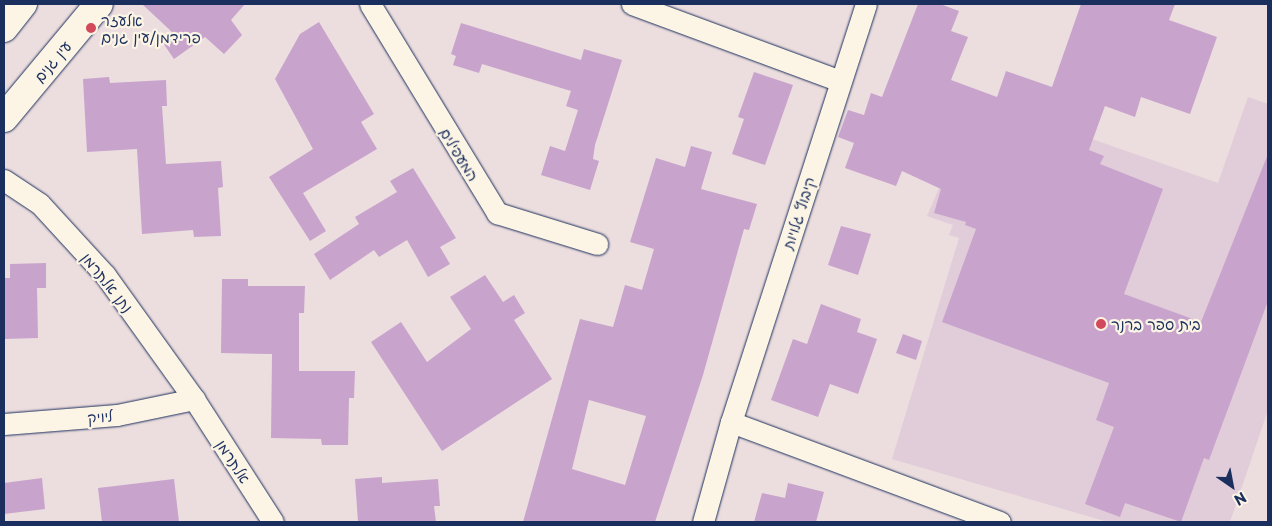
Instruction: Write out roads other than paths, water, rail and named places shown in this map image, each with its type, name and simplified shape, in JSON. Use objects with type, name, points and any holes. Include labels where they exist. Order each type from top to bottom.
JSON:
[{"type":"main road","points":[[4,28],[23,4]]},
{"type":"main road","name":"עין גנים","points":[[4,118],[99,4]]},
{"type":"street","name":"המעפילים","points":[[370,4],[497,213],[597,244]]},
{"type":"street","points":[[632,4],[840,81]]},
{"type":"street","name":"קיבוץ גלויות","points":[[703,522],[731,422],[866,4]]},
{"type":"street","name":"נתן אלתרמן","points":[[4,180],[40,204],[105,274],[194,400]]},
{"type":"street","name":"ליויק","points":[[4,424],[117,415],[194,400]]},
{"type":"street","name":"אלתרמן","points":[[194,400],[273,522]]},
{"type":"street","points":[[731,422],[1000,522]]},
{"type":"place","name":"אלעזר פרידמן/עין גנים","points":[[91,28]]},
{"type":"place","name":"בית ספר ברנר","points":[[1101,324]]}]
